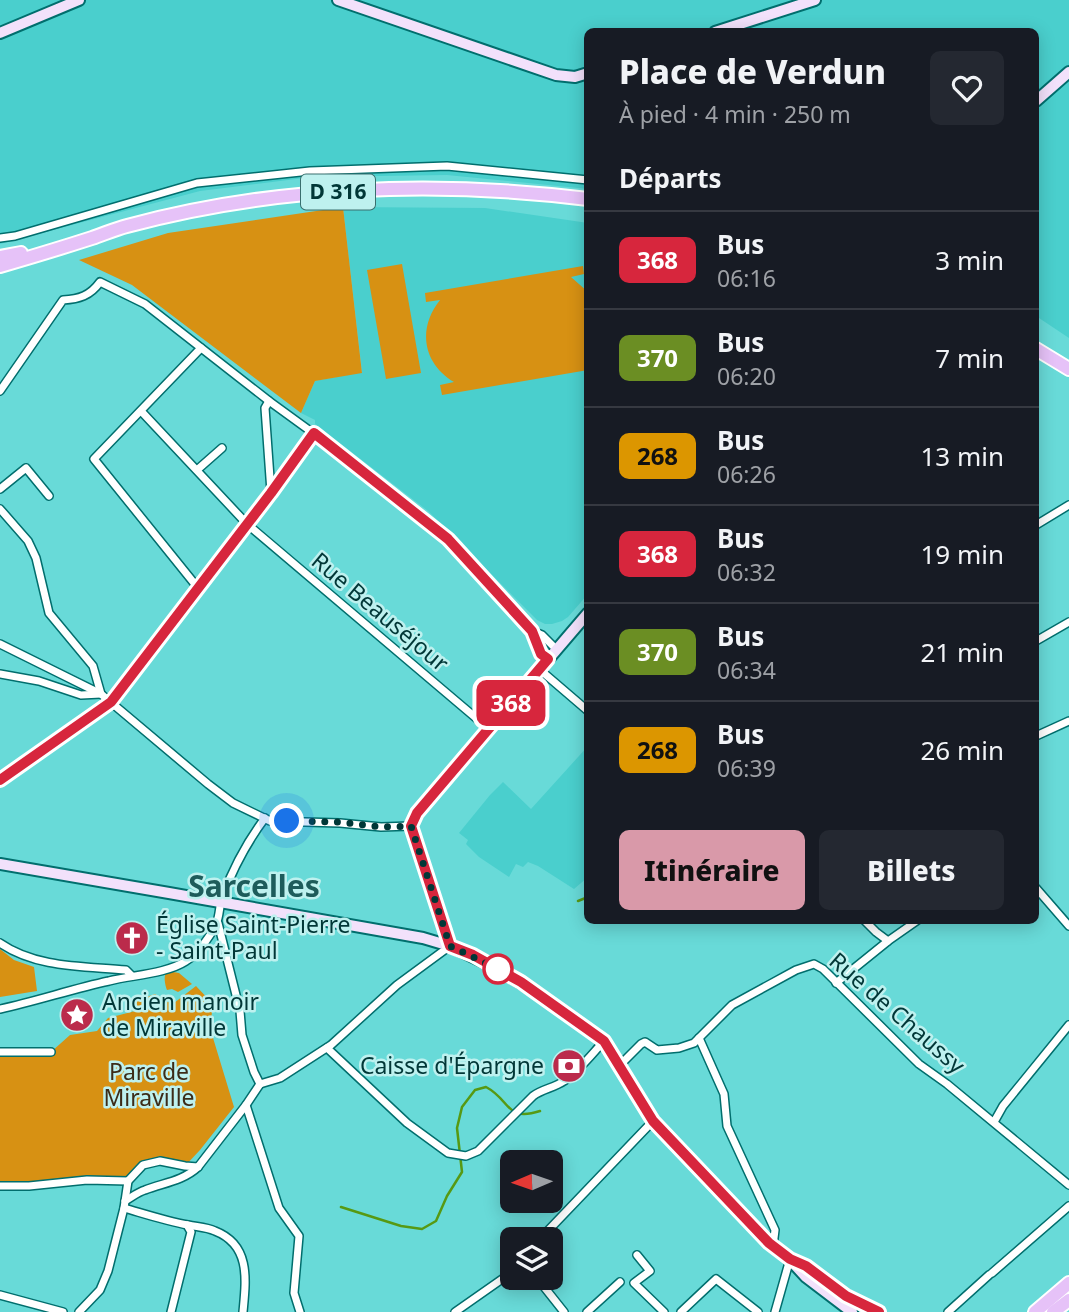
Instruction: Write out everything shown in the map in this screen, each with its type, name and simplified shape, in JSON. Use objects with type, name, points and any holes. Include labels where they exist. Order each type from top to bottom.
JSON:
[{"type":"main road","points":[[0,33],[79,0]]},
{"type":"main road","points":[[338,0],[562,76],[575,77],[584,73]]},
{"type":"main road","points":[[727,28],[814,0]]},
{"type":"main road","points":[[1039,98],[1069,72]]},
{"type":"main road","name":"D 316","points":[[0,267],[124,226],[215,207],[270,199],[335,192],[405,189],[464,189],[584,199]]},
{"type":"main road","name":"D 316","points":[[92,238],[250,209],[333,199],[465,196],[584,206]]},
{"type":"main road","points":[[0,257],[76,243]]},
{"type":"main road","points":[[1039,351],[1069,369]]},
{"type":"main road","points":[[1039,360],[1069,377]]},
{"type":"main road","points":[[450,946],[411,826],[417,813],[584,617]]},
{"type":"main road","points":[[0,864],[423,938],[480,959],[521,982],[604,1041],[653,1121],[773,1246],[790,1259],[806,1277],[852,1312]]},
{"type":"main road","points":[[790,1259],[806,1266],[846,1296],[879,1312]]},
{"type":"main road","points":[[1034,1312],[1069,1283]]},
{"type":"main road","points":[[1053,1312],[1069,1300]]},
{"type":"street","points":[[0,238],[197,183],[310,170],[447,166],[584,180]]},
{"type":"street","points":[[0,391],[63,300],[87,296],[100,282],[145,304],[448,539],[532,631],[541,654],[548,659]]},
{"type":"street","points":[[198,588],[94,459],[201,348]]},
{"type":"street","points":[[0,372],[8,378]]},
{"type":"street","points":[[269,401],[265,408],[271,493]]},
{"type":"street","name":"Rue Beauséjour","points":[[141,411],[247,524],[489,729]]},
{"type":"street","points":[[0,780],[111,702],[314,433]]},
{"type":"street","points":[[197,470],[222,448]]},
{"type":"street","points":[[0,489],[26,468],[49,496]]},
{"type":"street","points":[[1039,523],[1069,505]]},
{"type":"street","points":[[0,509],[27,541],[36,558],[49,613],[93,666],[101,694]]},
{"type":"street","points":[[1039,639],[1069,622]]},
{"type":"street","points":[[532,631],[542,635],[556,649]]},
{"type":"street","points":[[0,644],[101,694],[233,803],[270,821],[411,826]]},
{"type":"street","points":[[539,669],[584,708]]},
{"type":"street","points":[[0,674],[39,681],[81,695],[101,694]]},
{"type":"street","points":[[1039,735],[1069,721]]},
{"type":"street","points":[[260,1084],[242,1035],[240,1011],[218,923],[220,902],[247,846],[265,818]]},
{"type":"street","points":[[1039,891],[1069,926]]},
{"type":"street","points":[[0,1009],[129,973],[178,965],[190,958],[218,923]]},
{"type":"street","points":[[868,924],[888,941]]},
{"type":"street","points":[[836,982],[912,924]]},
{"type":"street","points":[[0,943],[22,956],[51,963],[129,973]]},
{"type":"street","points":[[204,943],[223,944]]},
{"type":"street","points":[[124,1205],[142,1191],[191,1173],[260,1084],[280,1078],[327,1048],[397,985],[450,946]]},
{"type":"street","name":"Rue de Chaussy","points":[[620,1065],[645,1042],[657,1050],[694,1043],[732,1005],[796,970],[814,964],[823,969],[919,1064],[1069,1185]]},
{"type":"street","points":[[994,1122],[1003,1106],[1069,1025]]},
{"type":"street","points":[[699,1038],[723,1094],[727,1126],[775,1230],[773,1246]]},
{"type":"street","points":[[327,1048],[407,1123],[448,1153],[461,1155],[478,1151],[540,1090],[552,1088],[565,1080],[604,1041]]},
{"type":"street","points":[[0,1052],[51,1052]]},
{"type":"street","points":[[246,1105],[279,1208],[299,1236],[293,1293],[300,1312]]},
{"type":"street","points":[[551,1227],[653,1121]]},
{"type":"street","points":[[79,1312],[100,1290],[108,1271],[128,1181],[143,1165],[160,1161],[198,1167]]},
{"type":"street","points":[[0,1186],[87,1180],[128,1181]]},
{"type":"street","points":[[124,1205],[187,1225],[217,1231],[230,1240],[241,1254],[246,1281],[243,1312]]},
{"type":"street","points":[[948,1312],[1069,1206]]},
{"type":"street","points":[[171,1312],[191,1232],[187,1225]]},
{"type":"street","points":[[636,1255],[650,1272],[634,1283],[664,1312]]},
{"type":"street","points":[[775,1312],[790,1259]]},
{"type":"street","points":[[681,1312],[716,1279],[758,1312]]},
{"type":"street","points":[[455,1312],[500,1280]]},
{"type":"street","points":[[587,1312],[620,1282]]},
{"type":"street","points":[[547,1290],[564,1312]]},
{"type":"street","points":[[0,1295],[63,1312]]},
{"type":"shaded area","points":[[0,0],[1069,0],[1069,338],[1039,318],[1039,28],[584,28],[584,189],[447,175],[312,177],[200,191],[0,244]]},
{"type":"shaded area","points":[[343,207],[485,208],[584,222],[584,599],[568,617],[552,624],[537,620],[428,511],[315,424],[315,420],[301,413],[315,381],[362,372]]},
{"type":"shaded area","points":[[584,750],[584,880],[574,889],[528,862],[523,867],[516,864],[509,877],[479,857],[466,844],[468,840],[459,833],[503,782],[531,809]]},
{"type":"green space","points":[[343,207],[362,373],[315,381],[301,413],[132,285],[79,260],[168,233]]},
{"type":"green space","points":[[402,264],[421,373],[386,379],[367,270]]},
{"type":"green space","points":[[583,266],[584,274],[571,277],[584,288],[584,371],[442,395],[440,385],[454,382],[436,365],[430,355],[426,334],[428,322],[440,300],[426,302],[425,293]]},
{"type":"green space","points":[[0,949],[14,960],[34,967],[37,991],[0,997]]},
{"type":"green space","points":[[167,971],[179,973],[192,984],[178,992],[167,990]]},
{"type":"green space","name":"Parc de Miraville","points":[[196,986],[213,1004],[210,1028],[234,1107],[185,1166],[160,1161],[143,1165],[133,1176],[117,1180],[0,1186],[0,1052],[51,1052],[70,1035],[97,1031],[108,1018],[135,1011],[135,1001],[155,994],[174,1003]]},
{"type":"waterway","points":[[578,901],[584,899]]},
{"type":"waterway","points":[[341,1207],[401,1226],[422,1229],[436,1221],[462,1172],[457,1128],[462,1107],[475,1090],[486,1087],[514,1112],[520,1114],[540,1111]]},
{"type":"bus line","name":"368","points":[[0,780],[111,702],[314,433],[448,539],[532,631],[541,654],[548,659],[417,813],[411,826],[450,946],[473,955],[521,982],[604,1041],[653,1121],[769,1243],[846,1296],[879,1312]]},
{"type":"place","name":"Église Saint-Pierre - Saint-Paul","points":[[132,938]]},
{"type":"place","name":"Ancien manoir de Miraville","points":[[77,1015]]},
{"type":"place","name":"Caisse d'Épargne","points":[[569,1066]]},
{"type":"district","name":"Sarcelles","points":[[254,887]]},
{"type":"route","points":[[287,821],[340,822],[382,827],[411,826],[450,946],[500,970],[498,969]]}]
